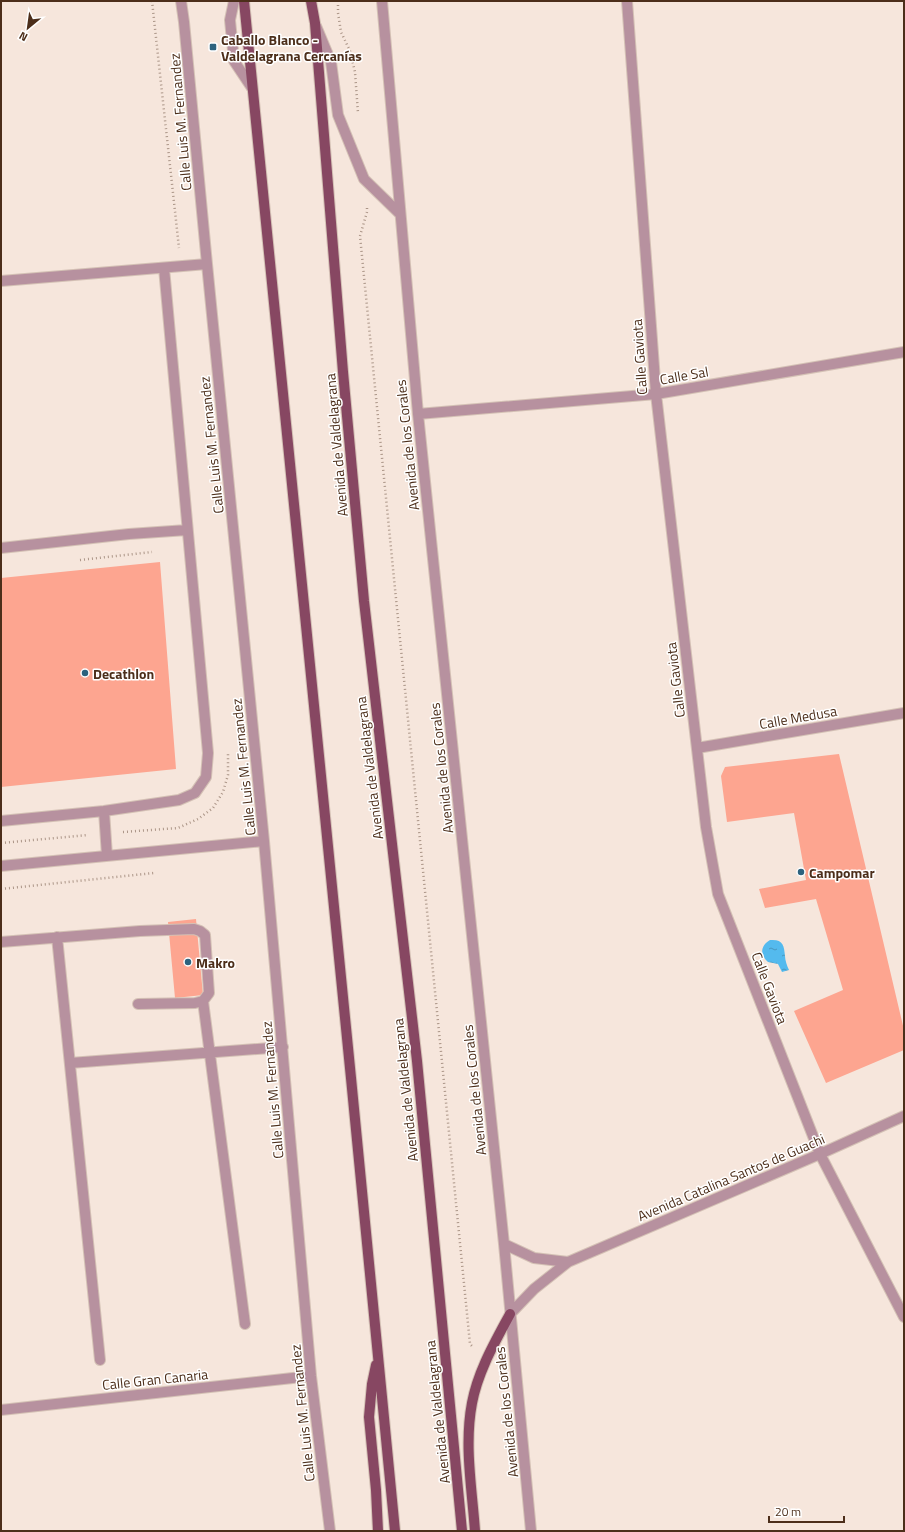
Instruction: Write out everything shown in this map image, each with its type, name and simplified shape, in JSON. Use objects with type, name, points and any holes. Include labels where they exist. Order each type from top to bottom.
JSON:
[{"type":"main road","points":[[244,1],[395,1531]]},
{"type":"main road","name":"Avenida de Valdelagrana","points":[[312,1],[364,601],[417,1061],[462,1531]]},
{"type":"main road","points":[[475,1531],[468,1438],[472,1403],[486,1361],[510,1314]]},
{"type":"main road","points":[[378,1356],[372,1384],[369,1417],[376,1490],[378,1531]]},
{"type":"street","name":"Calle Luis M. Fernandez","points":[[181,1],[264,841],[311,1376],[330,1531]]},
{"type":"street","points":[[234,1],[230,20],[234,61],[252,88]]},
{"type":"street","name":"Avenida de los Corales","points":[[382,1],[418,414],[504,1244],[531,1531]]},
{"type":"street","name":"Calle Gaviota","points":[[627,1],[656,394],[696,748],[706,827],[718,894],[820,1154],[904,1317]]},
{"type":"street","points":[[315,22],[331,62],[338,116],[364,179],[400,214]]},
{"type":"street","points":[[1,281],[207,264]]},
{"type":"street","points":[[1,821],[104,811],[179,800],[195,793],[206,777],[208,753],[164,268]]},
{"type":"street","name":"Calle Sal","points":[[418,414],[656,394],[904,352]]},
{"type":"street","points":[[1,548],[129,534],[187,530]]},
{"type":"street","name":"Calle Medusa","points":[[696,748],[904,713]]},
{"type":"street","points":[[104,811],[108,856]]},
{"type":"street","points":[[1,866],[264,841]]},
{"type":"street","points":[[1,942],[140,931],[194,929],[205,935],[209,993],[203,1001],[194,1003],[138,1004]]},
{"type":"street","points":[[57,937],[100,1360]]},
{"type":"street","points":[[203,1001],[245,1324]]},
{"type":"street","points":[[70,1063],[283,1047]]},
{"type":"street","name":"Avenida Catalina Santos de Guachi","points":[[510,1314],[534,1289],[568,1262],[820,1154],[904,1116]]},
{"type":"street","name":"Avenida Catalina Santos de Guachi","points":[[504,1244],[534,1258],[568,1262]]},
{"type":"street","name":"Calle Gran Canaria","points":[[1,1410],[311,1376]]},
{"type":"path","points":[[152,1],[179,248]]},
{"type":"path","points":[[338,1],[341,32],[350,51],[355,72],[359,118]]},
{"type":"path","points":[[364,179],[367,212],[360,236],[470,1344],[486,1361]]},
{"type":"path","points":[[72,560],[159,552]]},
{"type":"path","points":[[1,889],[154,873]]},
{"type":"water","points":[[770,940],[778,941],[782,944],[789,970],[782,972],[778,964],[768,962],[765,959],[762,951],[764,945]]},
{"type":"building","name":"Decathlon","points":[[160,562],[176,769],[1,787],[1,578]]},
{"type":"building","points":[[839,754],[904,1030],[904,1050],[826,1083],[794,1011],[843,990],[816,899],[765,908],[759,889],[806,880],[794,813],[727,822],[721,776],[725,767]]},
{"type":"building","points":[[196,919],[203,995],[175,998],[168,922]]},
{"type":"place","name":"Caballo Blanco - Valdelagrana Cercanías","points":[[213,47]]},
{"type":"place","name":"Decathlon","points":[[85,673]]},
{"type":"place","name":"Campomar","points":[[801,872]]},
{"type":"place","name":"Makro","points":[[188,962]]}]
